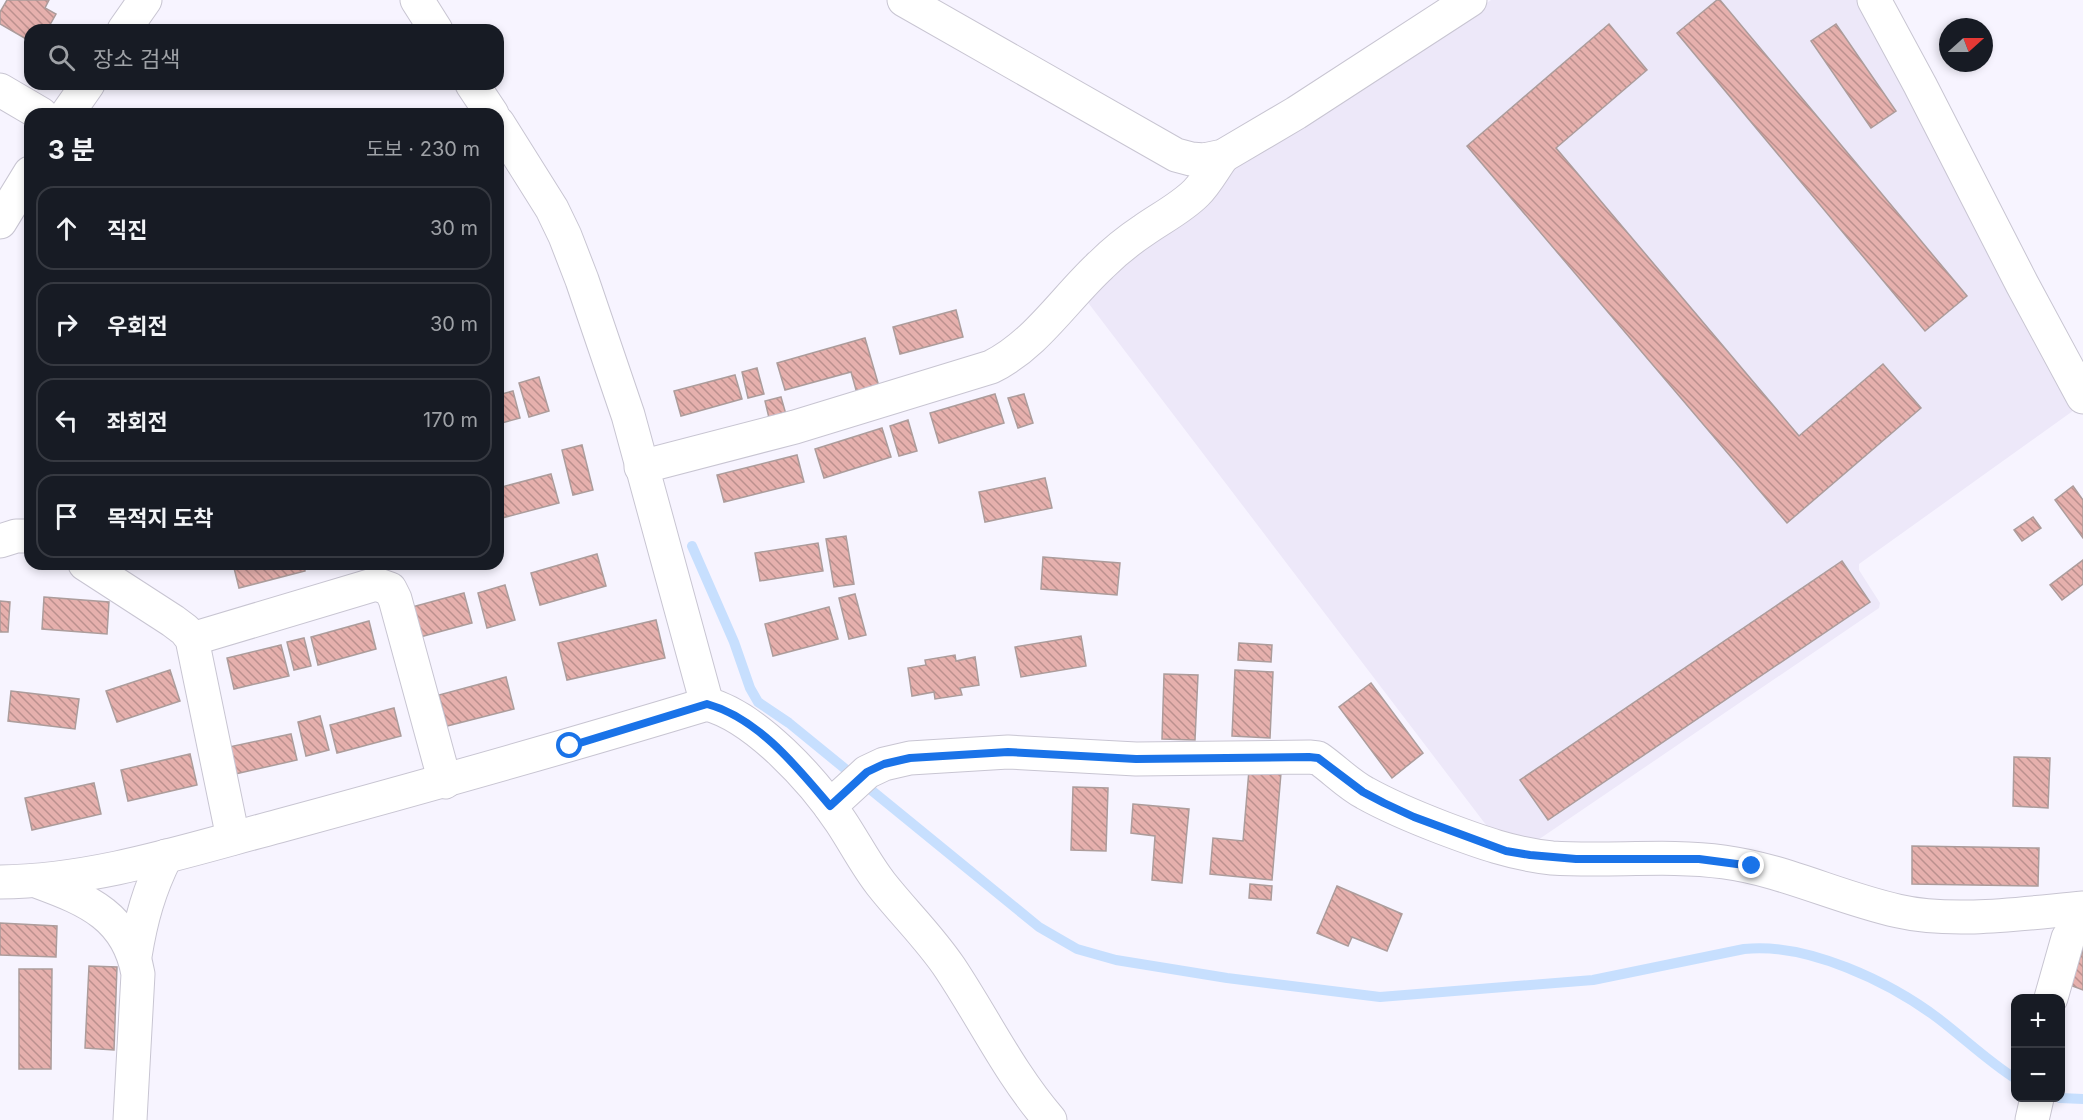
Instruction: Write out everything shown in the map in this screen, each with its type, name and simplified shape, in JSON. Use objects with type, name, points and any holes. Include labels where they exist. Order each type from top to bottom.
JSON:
[{"type":"street","points":[[128,24],[145,0]]},
{"type":"street","points":[[417,0],[432,24]]},
{"type":"street","points":[[904,0],[1176,155],[1204,160],[1222,156],[1296,113],[1470,0]]},
{"type":"street","points":[[1874,0],[2083,397]]},
{"type":"street","points":[[0,90],[31,108]]},
{"type":"street","points":[[72,108],[84,90]]},
{"type":"street","points":[[476,90],[488,108]]},
{"type":"street","points":[[504,133],[552,210],[565,236],[628,415],[707,704]]},
{"type":"street","points":[[642,467],[833,416],[991,366],[1009,358],[1101,265],[1141,232],[1195,194],[1222,156]]},
{"type":"street","points":[[0,222],[24,183]]},
{"type":"street","points":[[0,541],[24,536]]},
{"type":"street","points":[[95,570],[179,625],[192,639],[233,838]]},
{"type":"street","points":[[192,639],[376,584],[390,589],[395,599],[445,782]]},
{"type":"street","points":[[0,882],[37,882],[92,873],[166,856],[445,782],[707,704],[735,715],[761,734],[804,776],[849,789]]},
{"type":"street","points":[[849,789],[884,764],[910,758],[1008,752],[1136,759],[1309,757],[1318,758],[1363,792],[1384,803],[1414,817],[1506,851],[1576,859],[1699,859],[1724,862],[1779,873],[1839,895],[1899,912],[1927,915],[1951,917],[2083,908]]},
{"type":"street","points":[[849,789],[880,884],[950,968],[1018,1078],[1034,1102],[1050,1120]]},
{"type":"street","points":[[130,1120],[138,974],[135,956],[141,917],[166,856]]},
{"type":"street","points":[[37,882],[71,894],[108,917],[121,930],[135,956]]},
{"type":"street","points":[[2052,994],[2068,938],[2083,915]]},
{"type":"shaded area","points":[[1491,0],[1861,0],[2077,408],[1859,564],[1859,570],[1880,603],[1879,608],[1532,844],[1496,838],[1083,296],[1235,168]]},
{"type":"building","points":[[7,0],[49,0],[45,8],[56,14],[50,24],[24,24],[24,38],[0,24],[0,12]]},
{"type":"building","points":[[1717,0],[1720,0],[1967,296],[1925,331],[1677,33]]},
{"type":"building","points":[[1609,24],[1647,70],[1556,148],[1799,436],[1883,364],[1921,408],[1787,523],[1467,146]]},
{"type":"building","points":[[1836,24],[1896,111],[1871,128],[1811,41]]},
{"type":"building","points":[[956,310],[963,337],[900,354],[893,327]]},
{"type":"building","points":[[865,338],[880,390],[858,397],[851,372],[785,390],[777,363]]},
{"type":"building","points":[[757,368],[764,394],[748,398],[742,372]]},
{"type":"building","points":[[735,375],[742,399],[681,416],[674,391]]},
{"type":"building","points":[[539,377],[549,411],[529,417],[519,383]]},
{"type":"building","points":[[513,391],[520,418],[504,422],[504,393]]},
{"type":"building","points":[[995,394],[1004,423],[939,443],[930,413]]},
{"type":"building","points":[[1024,394],[1033,423],[1018,428],[1008,398]]},
{"type":"building","points":[[781,397],[787,418],[770,422],[765,401]]},
{"type":"building","points":[[908,420],[917,451],[899,456],[890,426]]},
{"type":"building","points":[[882,428],[891,457],[824,478],[815,449]]},
{"type":"building","points":[[582,445],[593,490],[573,495],[562,450]]},
{"type":"building","points":[[797,455],[804,482],[724,502],[717,475]]},
{"type":"building","points":[[551,474],[559,503],[504,517],[504,486]]},
{"type":"building","points":[[1045,478],[1052,508],[985,522],[979,492]]},
{"type":"building","points":[[2073,486],[2083,500],[2083,538],[2055,500]]},
{"type":"building","points":[[2033,517],[2041,528],[2022,541],[2014,530]]},
{"type":"building","points":[[846,536],[854,584],[834,587],[826,539]]},
{"type":"building","points":[[818,543],[823,571],[760,581],[755,553]]},
{"type":"building","points":[[597,554],[606,586],[540,605],[531,573]]},
{"type":"building","points":[[1043,557],[1120,563],[1117,595],[1041,589]]},
{"type":"building","points":[[2083,560],[2083,584],[2062,600],[2050,585]]},
{"type":"building","points":[[1842,561],[1870,602],[1548,820],[1520,780]]},
{"type":"building","points":[[234,570],[305,570],[305,571],[239,588]]},
{"type":"building","points":[[505,585],[515,620],[487,628],[478,593]]},
{"type":"building","points":[[464,593],[472,623],[420,637],[412,607]]},
{"type":"building","points":[[855,594],[866,635],[849,639],[839,598]]},
{"type":"building","points":[[44,597],[109,602],[107,634],[42,629]]},
{"type":"building","points":[[0,601],[10,602],[8,632],[0,632]]},
{"type":"building","points":[[829,607],[838,639],[773,656],[765,624]]},
{"type":"building","points":[[656,620],[665,658],[567,680],[558,643]]},
{"type":"building","points":[[369,621],[376,649],[318,665],[311,637]]},
{"type":"building","points":[[1081,636],[1086,666],[1021,677],[1015,647]]},
{"type":"building","points":[[304,638],[311,666],[294,670],[287,642]]},
{"type":"building","points":[[1239,643],[1272,645],[1271,662],[1238,660]]},
{"type":"building","points":[[281,645],[289,676],[234,689],[227,658]]},
{"type":"building","points":[[955,655],[956,661],[975,657],[979,685],[960,688],[962,695],[935,699],[934,692],[912,696],[908,668],[926,665],[925,660]]},
{"type":"building","points":[[170,670],[180,701],[117,722],[106,691]]},
{"type":"building","points":[[1235,670],[1273,672],[1270,738],[1232,736]]},
{"type":"building","points":[[1164,674],[1198,675],[1195,740],[1162,739]]},
{"type":"building","points":[[506,677],[514,709],[447,726],[439,695]]},
{"type":"building","points":[[1371,683],[1423,753],[1392,778],[1339,707]]},
{"type":"building","points":[[11,691],[79,699],[75,729],[8,721]]},
{"type":"building","points":[[394,708],[401,736],[337,753],[330,725]]},
{"type":"building","points":[[320,716],[329,750],[306,756],[298,722]]},
{"type":"building","points":[[291,734],[297,760],[235,774],[229,747]]},
{"type":"building","points":[[190,754],[197,785],[128,801],[121,770]]},
{"type":"building","points":[[2014,757],[2050,758],[2048,808],[2013,806]]},
{"type":"building","points":[[1249,770],[1281,773],[1272,880],[1210,874],[1213,838],[1243,841]]},
{"type":"building","points":[[94,783],[101,814],[32,830],[25,798]]},
{"type":"building","points":[[1073,787],[1108,788],[1106,851],[1071,850]]},
{"type":"building","points":[[1133,804],[1189,809],[1182,883],[1152,880],[1155,836],[1131,833]]},
{"type":"building","points":[[1912,846],[2039,848],[2038,886],[1912,884]]},
{"type":"building","points":[[1250,884],[1272,886],[1271,900],[1249,898]]},
{"type":"building","points":[[1337,886],[1402,914],[1387,951],[1352,937],[1348,946],[1317,933]]},
{"type":"building","points":[[0,923],[57,926],[56,957],[0,955]]},
{"type":"building","points":[[2083,949],[2083,990],[2070,985]]},
{"type":"building","points":[[89,966],[117,967],[114,1050],[85,1048]]},
{"type":"building","points":[[19,969],[52,969],[51,1069],[19,1069]]},
{"type":"waterway","points":[[692,546],[734,642],[750,688],[758,702],[789,723],[1039,927],[1077,949],[1116,960],[1227,978],[1380,997],[1593,980],[1744,949],[1768,948],[1820,958],[1847,967],[1897,991],[1939,1019],[2011,1076]]},
{"type":"waterway","points":[[2065,1098],[2083,1099]]},
{"type":"route","points":[[570,746],[707,704],[735,715],[761,734],[804,776],[830,806],[867,772],[884,764],[910,758],[1008,752],[1136,759],[1309,757],[1318,758],[1363,792],[1384,803],[1414,817],[1506,851],[1576,859],[1699,859],[1752,866]]}]
